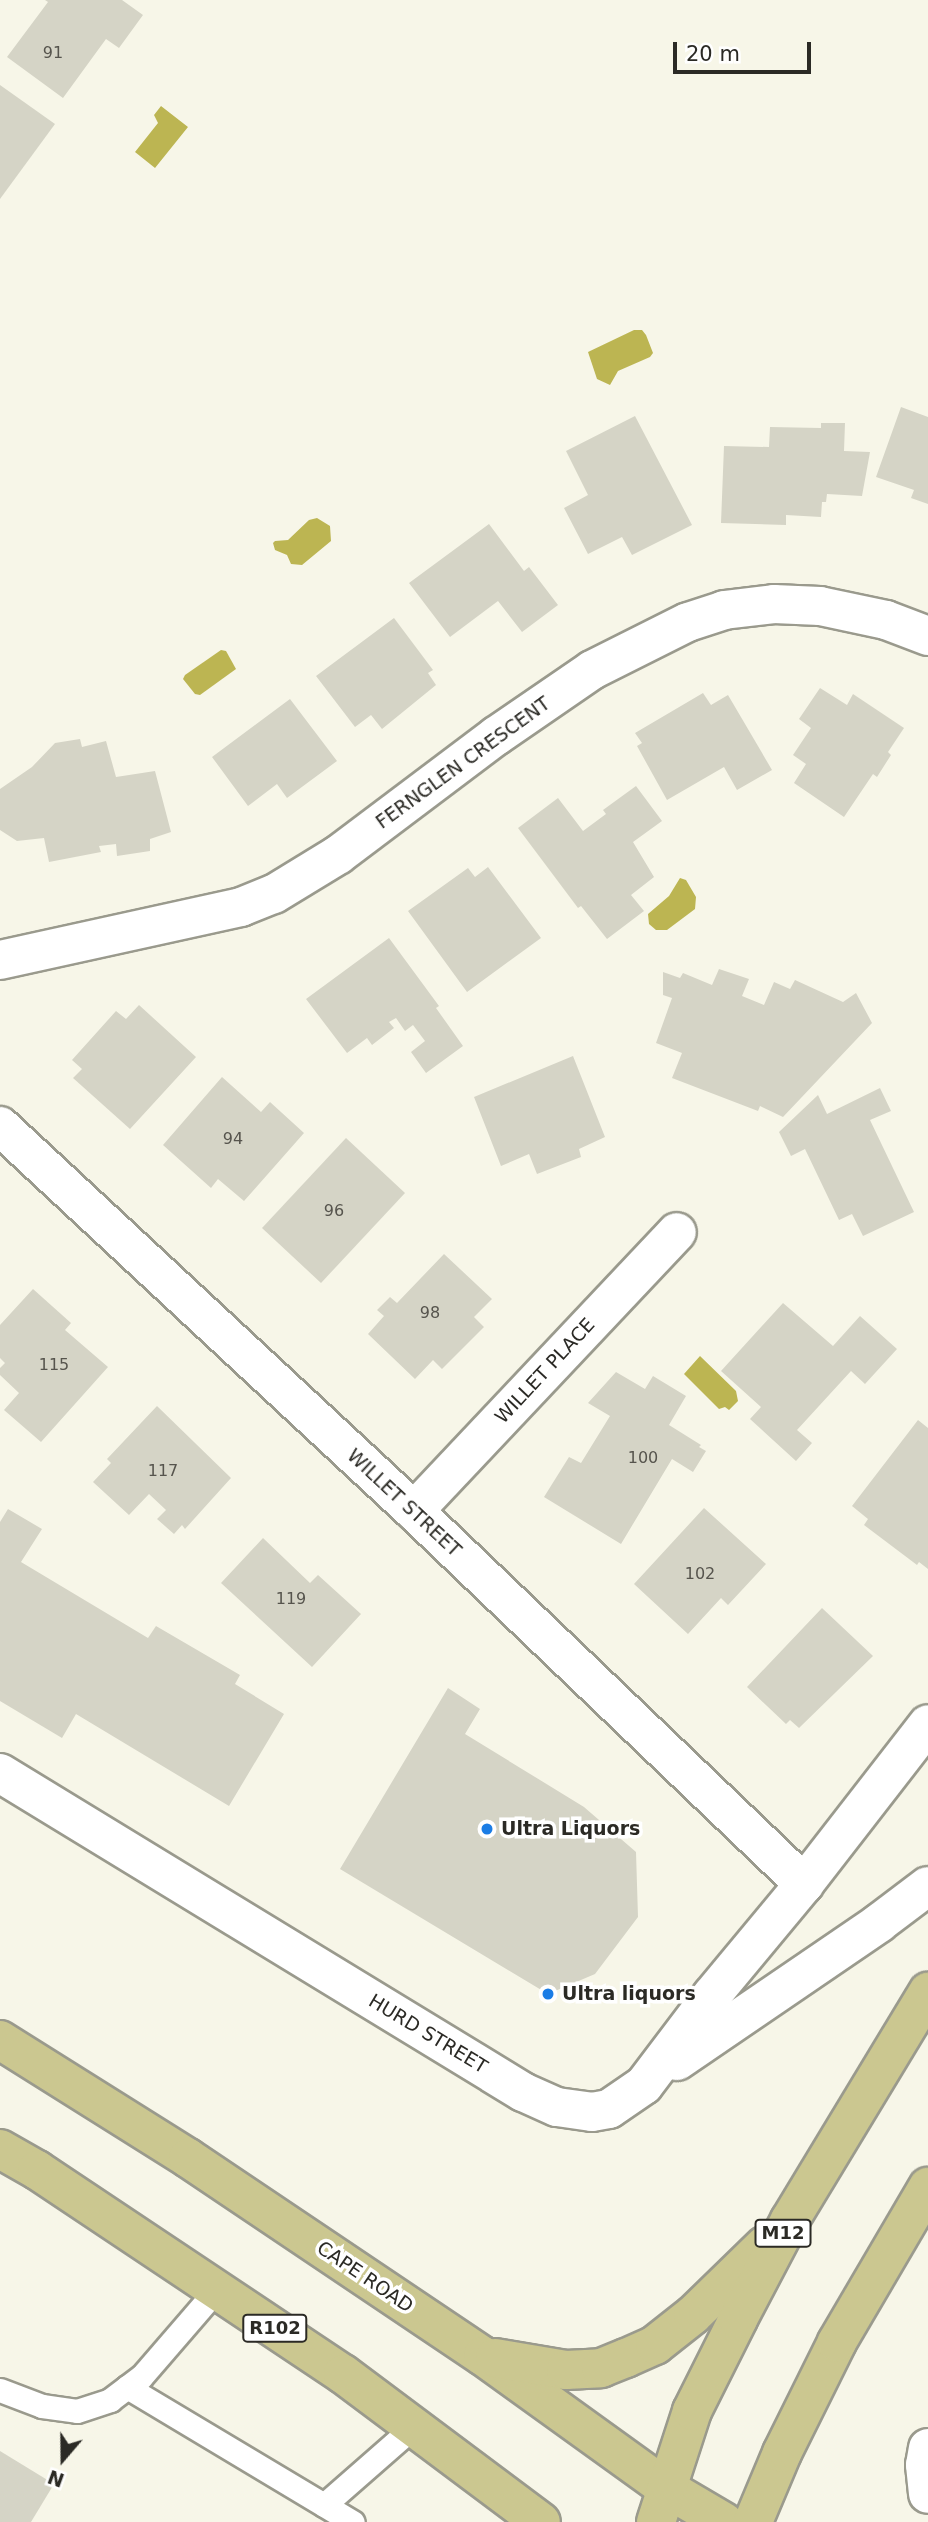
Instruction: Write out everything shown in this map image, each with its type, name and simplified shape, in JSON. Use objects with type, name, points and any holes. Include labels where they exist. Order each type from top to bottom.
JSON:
[{"type":"main road","name":"M12","points":[[661,2505],[692,2411],[790,2220],[928,1992]]},
{"type":"main road","name":"CAPE ROAD","points":[[0,2040],[188,2158],[483,2356],[661,2505],[724,2522]]},
{"type":"main road","name":"R102","points":[[0,2149],[37,2170],[344,2374],[541,2522]]},
{"type":"main road","points":[[754,2522],[782,2453],[837,2342],[928,2187]]},
{"type":"main road","points":[[483,2356],[566,2370],[601,2368],[635,2354],[656,2344],[693,2315],[790,2220]]},
{"type":"street","name":"FERNGLEN CRESCENT","points":[[0,960],[241,907],[274,894],[338,855],[496,736],[592,670],[688,622],[724,610],[774,604],[820,606],[886,620],[928,636]]},
{"type":"street","name":"WILLET STREET","points":[[0,1126],[414,1511],[804,1884]]},
{"type":"street","name":"WILLET PLACE","points":[[414,1511],[677,1232]]},
{"type":"street","points":[[804,1884],[928,1724]]},
{"type":"street","name":"HURD STREET","points":[[0,1773],[523,2092],[557,2106],[592,2112],[608,2109],[644,2085],[712,1995],[804,1884]]},
{"type":"street","points":[[644,2085],[736,2018],[879,1923],[928,1886]]},
{"type":"street","points":[[928,2448],[925,2465],[928,2494]]},
{"type":"lane","points":[[0,2390],[42,2406],[77,2411],[110,2400],[127,2387],[174,2340],[216,2290]]},
{"type":"lane","points":[[127,2387],[353,2522]]},
{"type":"lane","points":[[324,2505],[413,2427]]},
{"type":"shaded area","points":[[161,106],[188,127],[155,168],[135,152],[158,123],[154,115]]},
{"type":"shaded area","points":[[634,330],[642,330],[646,335],[653,353],[650,357],[618,371],[610,385],[597,379],[588,352]]},
{"type":"shaded area","points":[[317,518],[330,526],[331,541],[302,565],[291,564],[287,555],[275,550],[273,543],[288,540],[309,520]]},
{"type":"shaded area","points":[[221,650],[226,651],[236,669],[200,695],[195,694],[183,679],[185,675]]},
{"type":"shaded area","points":[[680,878],[686,880],[696,897],[695,909],[667,930],[656,930],[649,924],[648,914],[669,896]]},
{"type":"shaded area","points":[[700,1356],[736,1391],[738,1401],[729,1410],[725,1407],[719,1409],[684,1374]]},
{"type":"building","points":[[45,0],[122,0],[143,15],[119,48],[106,39],[63,98],[7,57],[48,2]]},
{"type":"building","points":[[0,85],[55,124],[0,199]]},
{"type":"building","points":[[901,407],[928,417],[928,504],[911,498],[914,490],[876,477]]},
{"type":"building","points":[[635,416],[692,525],[632,555],[622,537],[588,554],[564,508],[588,495],[566,451]]},
{"type":"building","points":[[821,423],[845,423],[844,451],[870,452],[862,496],[827,494],[826,502],[822,502],[821,517],[786,515],[786,525],[721,523],[724,446],[769,447],[770,427],[821,428]]},
{"type":"building","points":[[489,524],[524,571],[529,567],[558,605],[522,632],[498,601],[450,637],[409,583]]},
{"type":"building","points":[[394,618],[433,670],[428,673],[436,685],[382,729],[371,715],[355,727],[316,676]]},
{"type":"building","points":[[820,688],[847,705],[853,694],[904,728],[888,752],[891,755],[877,777],[873,774],[844,817],[794,783],[806,764],[793,755],[811,728],[799,719]]},
{"type":"building","points":[[703,693],[711,705],[728,695],[772,770],[737,790],[724,767],[667,800],[637,746],[642,743],[635,733]]},
{"type":"building","points":[[290,699],[337,761],[287,798],[277,784],[248,806],[212,757]]},
{"type":"building","points":[[80,739],[82,747],[106,741],[116,777],[155,771],[171,832],[150,839],[150,851],[117,856],[116,844],[99,846],[101,852],[49,862],[44,838],[17,841],[0,830],[0,789],[32,767],[55,743]]},
{"type":"building","points":[[636,786],[662,821],[633,842],[654,877],[631,895],[644,911],[607,939],[581,906],[578,908],[518,828],[558,798],[583,831],[606,814],[603,810]]},
{"type":"building","points":[[488,867],[541,938],[467,992],[408,911],[468,868],[475,877]]},
{"type":"building","points":[[389,938],[439,1006],[436,1008],[463,1046],[426,1073],[411,1052],[425,1041],[413,1025],[405,1031],[396,1018],[389,1022],[394,1028],[372,1045],[367,1038],[347,1053],[306,999]]},
{"type":"building","points":[[719,969],[749,979],[742,996],[764,1005],[774,982],[790,989],[795,980],[843,1002],[856,993],[872,1023],[783,1117],[760,1106],[758,1111],[672,1078],[682,1053],[656,1043],[672,998],[663,995],[663,972],[680,978],[683,973],[712,985]]},
{"type":"building","points":[[139,1005],[196,1057],[130,1129],[73,1078],[82,1069],[72,1060],[116,1011],[126,1019]]},
{"type":"building","points":[[573,1056],[605,1137],[579,1149],[581,1157],[537,1174],[529,1154],[501,1166],[474,1097]]},
{"type":"building","points":[[222,1077],[261,1112],[270,1102],[304,1133],[244,1201],[218,1179],[211,1188],[163,1145]]},
{"type":"building","points":[[880,1088],[891,1111],[870,1120],[914,1212],[863,1236],[852,1214],[839,1220],[805,1149],[791,1156],[779,1132],[818,1095],[827,1114]]},
{"type":"building","points":[[346,1138],[405,1193],[321,1283],[262,1228]]},
{"type":"building","points":[[444,1254],[492,1299],[474,1317],[484,1327],[442,1369],[433,1360],[415,1379],[368,1334],[384,1316],[377,1310],[390,1297],[397,1303]]},
{"type":"building","points":[[33,1289],[71,1323],[65,1330],[108,1367],[41,1442],[4,1410],[19,1393],[0,1375],[0,1368],[5,1363],[0,1358],[0,1325]]},
{"type":"building","points":[[783,1303],[833,1346],[860,1316],[897,1349],[865,1384],[851,1371],[797,1430],[812,1443],[796,1461],[750,1419],[761,1407],[721,1371]]},
{"type":"building","points":[[616,1372],[645,1389],[653,1376],[686,1396],[669,1425],[706,1451],[693,1472],[672,1459],[621,1544],[544,1497],[569,1457],[581,1463],[610,1416],[588,1403]]},
{"type":"building","points":[[157,1406],[231,1478],[185,1529],[182,1525],[174,1534],[157,1519],[166,1510],[149,1494],[129,1515],[93,1482],[111,1463],[107,1459]]},
{"type":"building","points":[[918,1420],[928,1428],[928,1569],[919,1562],[917,1565],[864,1525],[868,1519],[852,1506]]},
{"type":"building","points":[[704,1508],[766,1564],[728,1605],[721,1598],[688,1634],[634,1584]]},
{"type":"building","points":[[8,1509],[42,1529],[21,1562],[148,1638],[156,1626],[240,1675],[235,1684],[284,1714],[229,1806],[76,1714],[62,1738],[0,1701],[0,1522]]},
{"type":"building","points":[[263,1538],[310,1583],[318,1575],[361,1614],[312,1667],[221,1583]]},
{"type":"building","points":[[822,1608],[873,1656],[799,1728],[790,1720],[786,1724],[747,1687]]},
{"type":"building","name":"Ultra Liquors","points":[[448,1688],[480,1709],[465,1734],[584,1807],[636,1852],[638,1917],[595,1974],[548,1994],[340,1869]]},
{"type":"building","points":[[0,2451],[54,2484],[31,2522],[0,2522]]},
{"type":"place","name":"Ultra Liquors","points":[[487,1829]]},
{"type":"place","name":"Ultra liquors","points":[[548,1994]]}]
